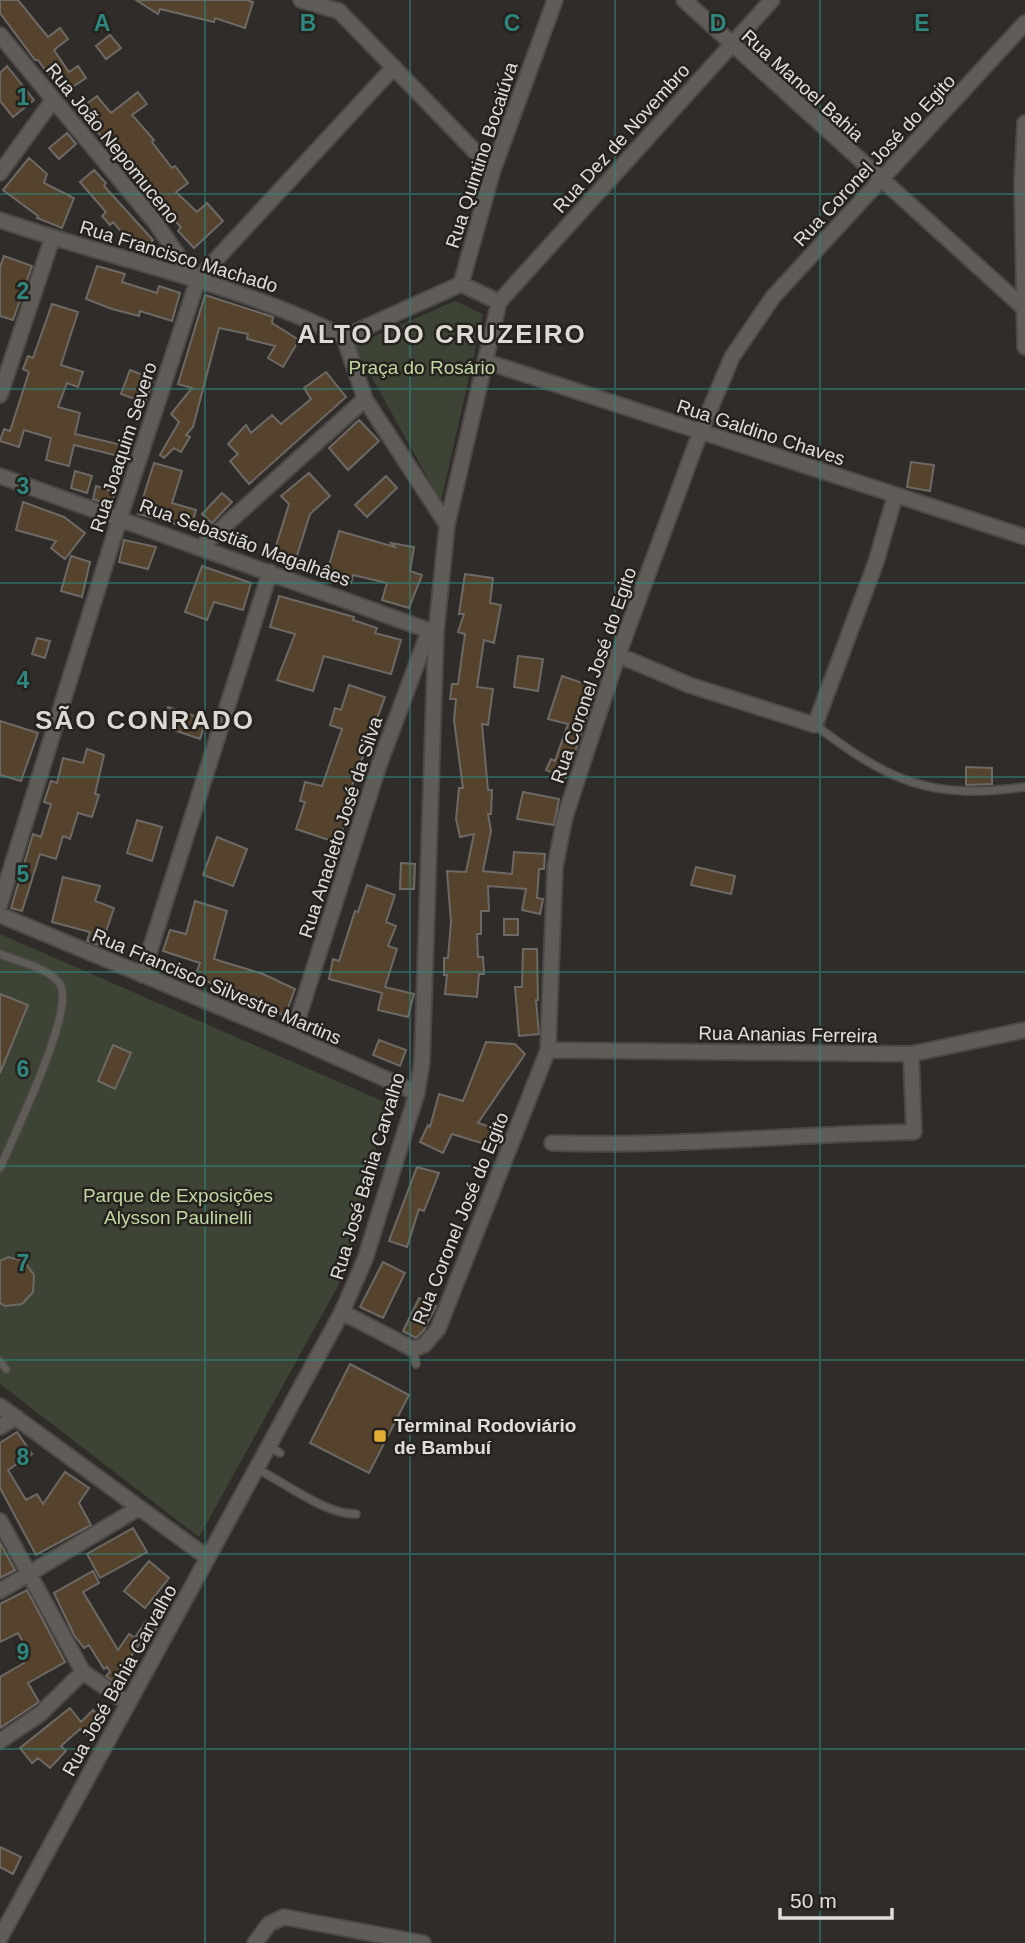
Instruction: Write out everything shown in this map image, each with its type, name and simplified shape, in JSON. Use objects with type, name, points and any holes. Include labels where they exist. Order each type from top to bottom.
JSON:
[{"type":"street","points":[[301,0],[340,6],[493,170]]},
{"type":"street","name":"Rua Quintino Bocaiúva","points":[[461,284],[493,170],[555,0]]},
{"type":"street","name":"Rua Manoel Bahia","points":[[684,0],[731,46],[1024,308]]},
{"type":"street","name":"Rua Dez de Novembro","points":[[499,302],[772,0]]},
{"type":"street","name":"Rua Coronel José do Egito","points":[[342,1312],[413,1349],[424,1345],[438,1329],[548,1050],[555,867],[565,817],[618,655],[700,433],[732,357],[773,297],[1025,23]]},
{"type":"street","name":"Rua João Nepomuceno","points":[[0,35],[166,237],[196,278]]},
{"type":"street","name":"Rua Joaquim Severo","points":[[0,904],[196,278],[394,66]]},
{"type":"street","points":[[0,173],[53,100]]},
{"type":"street","points":[[1025,123],[1025,346]]},
{"type":"street","name":"Rua Francisco Machado","points":[[0,220],[52,239],[196,278],[286,309],[344,337]]},
{"type":"street","points":[[0,394],[52,239]]},
{"type":"street","points":[[447,525],[365,398],[344,337],[461,284],[499,302]]},
{"type":"street","name":"Rua José Bahia Carvalho","points":[[0,1938],[257,1469],[275,1449],[365,1259],[417,1093],[422,1062],[432,632],[447,525],[499,302]]},
{"type":"street","name":"Rua Galdino Chaves","points":[[486,362],[1025,537]]},
{"type":"street","points":[[201,547],[365,398]]},
{"type":"street","name":"Rua Sebastião Magalhâes","points":[[0,476],[120,517],[432,632]]},
{"type":"street","points":[[618,655],[689,685],[815,726],[876,562],[895,496]]},
{"type":"street","points":[[142,975],[270,572]]},
{"type":"street","name":"Rua Anacleto José da Silva","points":[[292,1037],[379,765],[432,632]]},
{"type":"street","name":"Rua Francisco Silvestre Martins","points":[[0,915],[292,1037],[417,1093]]},
{"type":"street","name":"Rua Ananias Ferreira","points":[[548,1050],[911,1054],[1025,1030]]},
{"type":"street","points":[[552,1143],[606,1145],[915,1132],[911,1054]]},
{"type":"street","points":[[0,1406],[137,1509],[208,1558]]},
{"type":"street","points":[[0,1427],[16,1418]]},
{"type":"street","points":[[0,1591],[137,1509]]},
{"type":"street","points":[[0,1521],[83,1672],[128,1703]]},
{"type":"street","points":[[0,1741],[40,1714],[83,1672]]},
{"type":"street","points":[[255,1943],[263,1930],[276,1919],[284,1917],[423,1943]]},
{"type":"lane","points":[[815,726],[861,761],[897,779],[938,790],[973,793],[1025,786]]},
{"type":"lane","points":[[0,954],[55,979],[61,987],[62,999],[59,1023],[41,1074],[0,1168]]},
{"type":"lane","points":[[413,1349],[416,1364]]},
{"type":"lane","points":[[0,1361],[6,1369]]},
{"type":"lane","points":[[257,1469],[314,1500],[341,1512],[356,1514]]},
{"type":"green space","name":"Praça do Rosário","points":[[455,301],[483,314],[441,502],[354,345]]},
{"type":"green space","name":"Parque de Exposições Alysson Paulinelli","points":[[0,934],[387,1103],[343,1277],[199,1537],[0,1384]]},
{"type":"building","points":[[0,0],[18,0],[48,37],[60,28],[68,39],[54,50],[69,72],[78,66],[86,78],[65,92],[51,72],[48,74],[38,60],[35,60],[0,13]]},
{"type":"building","points":[[136,0],[253,2],[245,28],[215,18],[214,22],[160,9],[158,14]]},
{"type":"building","points":[[110,35],[121,48],[106,59],[96,46]]},
{"type":"building","points":[[7,66],[34,100],[13,117],[0,101],[0,73]]},
{"type":"building","points":[[138,92],[147,104],[132,115],[154,140],[152,142],[172,168],[175,166],[188,183],[176,192],[197,212],[207,203],[223,221],[194,248],[178,231],[181,227],[157,203],[132,165],[113,144],[109,148],[81,108],[97,96],[111,113]]},
{"type":"building","points":[[67,133],[76,144],[59,159],[49,148]]},
{"type":"building","points":[[29,158],[47,174],[44,183],[74,198],[62,228],[37,218],[38,216],[3,190]]},
{"type":"building","points":[[94,170],[106,183],[104,186],[153,240],[143,251],[138,251],[113,222],[110,225],[102,216],[106,212],[80,182]]},
{"type":"building","points":[[4,256],[32,266],[13,320],[0,316],[0,267]]},
{"type":"building","points":[[97,266],[125,274],[122,282],[157,293],[159,286],[180,293],[172,321],[140,311],[139,316],[86,299]]},
{"type":"building","points":[[205,295],[273,317],[272,323],[299,340],[283,367],[268,358],[275,346],[247,339],[248,334],[219,328],[193,427],[186,435],[190,437],[181,452],[174,448],[164,458],[160,455],[179,422],[171,414],[192,388],[178,384]]},
{"type":"building","points":[[52,304],[78,312],[61,365],[83,372],[78,387],[67,383],[58,407],[80,413],[75,434],[126,446],[123,457],[74,445],[69,466],[46,460],[51,438],[24,430],[19,447],[0,441],[4,429],[10,431],[29,372],[23,369],[28,356],[33,358]]},
{"type":"building","points":[[130,370],[154,379],[145,403],[121,394]]},
{"type":"building","points":[[326,372],[346,397],[249,484],[230,461],[238,454],[228,444],[246,425],[251,433],[272,415],[281,424],[311,399],[304,388]]},
{"type":"building","points":[[359,420],[379,441],[348,470],[329,448]]},
{"type":"building","points":[[911,462],[934,465],[930,491],[907,487]]},
{"type":"building","points":[[154,463],[182,471],[172,503],[196,510],[191,528],[138,514]]},
{"type":"building","points":[[75,471],[92,476],[87,493],[71,488]]},
{"type":"building","points":[[309,473],[330,496],[310,514],[294,565],[272,559],[289,504],[281,496]]},
{"type":"building","points":[[386,476],[397,488],[367,517],[355,505]]},
{"type":"building","points":[[96,486],[115,492],[111,505],[93,499]]},
{"type":"building","points":[[222,493],[232,502],[212,523],[202,514]]},
{"type":"building","points":[[23,502],[64,517],[85,533],[65,559],[51,548],[56,541],[16,530]]},
{"type":"building","points":[[339,531],[395,547],[391,543],[414,547],[410,571],[422,575],[409,608],[382,600],[387,583],[353,575],[351,583],[326,576]]},
{"type":"building","points":[[124,540],[156,547],[148,569],[119,562]]},
{"type":"building","points":[[71,556],[90,562],[82,597],[61,591]]},
{"type":"building","points":[[202,566],[251,583],[243,610],[214,602],[207,620],[185,612]]},
{"type":"building","points":[[465,574],[493,578],[490,603],[501,605],[494,643],[484,640],[477,687],[493,689],[488,725],[482,724],[488,790],[492,790],[491,814],[488,814],[491,831],[483,871],[512,874],[514,852],[545,854],[544,869],[539,869],[537,898],[543,899],[540,914],[522,910],[526,889],[488,886],[489,911],[481,911],[481,934],[477,934],[478,957],[483,957],[484,974],[479,974],[477,997],[445,994],[447,975],[444,975],[444,958],[448,958],[451,922],[447,871],[466,872],[474,834],[460,837],[456,819],[459,788],[463,788],[454,720],[456,699],[450,699],[452,684],[458,684],[465,634],[458,632],[464,614],[459,614]]},
{"type":"building","points":[[279,596],[354,617],[353,620],[377,628],[375,633],[401,640],[391,674],[324,656],[313,691],[277,680],[295,634],[270,627]]},
{"type":"building","points":[[37,638],[50,641],[45,658],[32,654]]},
{"type":"building","points":[[518,656],[543,659],[538,691],[514,687]]},
{"type":"building","points":[[562,676],[597,688],[566,778],[546,770],[551,759],[555,761],[568,724],[548,719]]},
{"type":"building","points":[[349,685],[385,697],[349,794],[354,795],[338,843],[296,829],[305,802],[300,801],[305,782],[322,786],[342,729],[330,725],[335,708],[341,710]]},
{"type":"building","points":[[168,707],[206,720],[200,739],[162,726]]},
{"type":"building","points":[[0,721],[38,733],[21,781],[0,775]]},
{"type":"building","points":[[87,749],[104,755],[95,794],[99,795],[92,817],[78,813],[70,839],[63,836],[56,859],[40,854],[22,911],[11,908],[33,834],[41,837],[51,804],[44,802],[51,781],[57,783],[63,758],[83,763]]},
{"type":"building","points":[[966,767],[992,768],[992,784],[966,785]]},
{"type":"building","points":[[523,792],[559,799],[554,825],[517,819]]},
{"type":"building","points":[[137,820],[162,827],[152,861],[127,853]]},
{"type":"building","points":[[217,837],[247,849],[233,886],[203,875]]},
{"type":"building","points":[[401,863],[415,864],[414,889],[400,889]]},
{"type":"building","points":[[696,867],[735,876],[731,894],[691,885]]},
{"type":"building","points":[[63,877],[100,886],[95,901],[114,908],[101,946],[87,941],[90,932],[52,922]]},
{"type":"building","points":[[367,885],[395,895],[386,922],[396,926],[388,946],[397,949],[385,987],[414,994],[408,1017],[378,1010],[382,993],[329,979],[333,959],[339,961],[355,911],[358,912]]},
{"type":"building","points":[[195,901],[227,911],[214,959],[263,974],[295,989],[285,1016],[195,976],[200,963],[163,951],[170,930],[186,934]]},
{"type":"building","points":[[504,919],[518,919],[518,935],[504,935]]},
{"type":"building","points":[[523,949],[537,949],[536,1000],[539,1034],[519,1036],[515,987],[522,987]]},
{"type":"building","points":[[0,994],[28,1005],[0,1073]]},
{"type":"building","points":[[379,1040],[406,1050],[400,1066],[373,1055]]},
{"type":"building","points":[[486,1042],[515,1044],[525,1054],[478,1123],[503,1131],[498,1148],[452,1134],[443,1153],[420,1142],[428,1125],[430,1127],[439,1094],[463,1101]]},
{"type":"building","points":[[113,1045],[131,1053],[115,1089],[98,1081]]},
{"type":"building","points":[[417,1167],[439,1173],[424,1211],[419,1209],[407,1247],[389,1241]]},
{"type":"building","points":[[8,1257],[24,1261],[34,1275],[33,1292],[22,1304],[5,1306],[0,1303],[0,1261]]},
{"type":"building","points":[[383,1262],[405,1273],[383,1318],[360,1307]]},
{"type":"building","points":[[419,1298],[436,1306],[424,1330],[416,1338],[403,1331]]},
{"type":"building","points":[[350,1364],[409,1395],[369,1473],[310,1443]]},
{"type":"building","points":[[17,1432],[32,1454],[8,1470],[26,1500],[37,1494],[43,1504],[65,1472],[89,1488],[79,1503],[91,1525],[36,1555],[0,1488],[0,1443]]},
{"type":"building","points":[[133,1528],[147,1552],[100,1578],[87,1554]]},
{"type":"building","points":[[0,1543],[15,1570],[0,1578]]},
{"type":"building","points":[[149,1561],[169,1578],[145,1608],[124,1591]]},
{"type":"building","points":[[93,1571],[99,1583],[83,1592],[118,1650],[129,1634],[141,1642],[125,1665],[133,1670],[121,1687],[106,1676],[110,1672],[107,1667],[104,1669],[89,1645],[84,1648],[74,1635],[54,1593]]},
{"type":"building","points":[[27,1590],[65,1662],[28,1683],[39,1702],[0,1728],[0,1677],[24,1663],[21,1658],[29,1653],[18,1633],[0,1642],[0,1604]]},
{"type":"building","points":[[146,1621],[157,1628],[146,1643],[136,1636]]},
{"type":"building","points":[[70,1708],[81,1722],[93,1710],[101,1718],[86,1735],[80,1729],[61,1746],[66,1751],[50,1768],[38,1758],[32,1763],[20,1748]]},
{"type":"building","points":[[0,1847],[21,1857],[13,1874],[0,1867]]},
{"type":"place","name":"Terminal Rodoviário de Bambuí","points":[[380,1436]]},
{"type":"district","name":"ALTO DO CRUZEIRO","points":[[442,334]]},
{"type":"district","name":"SÃO CONRADO","points":[[145,720]]}]
